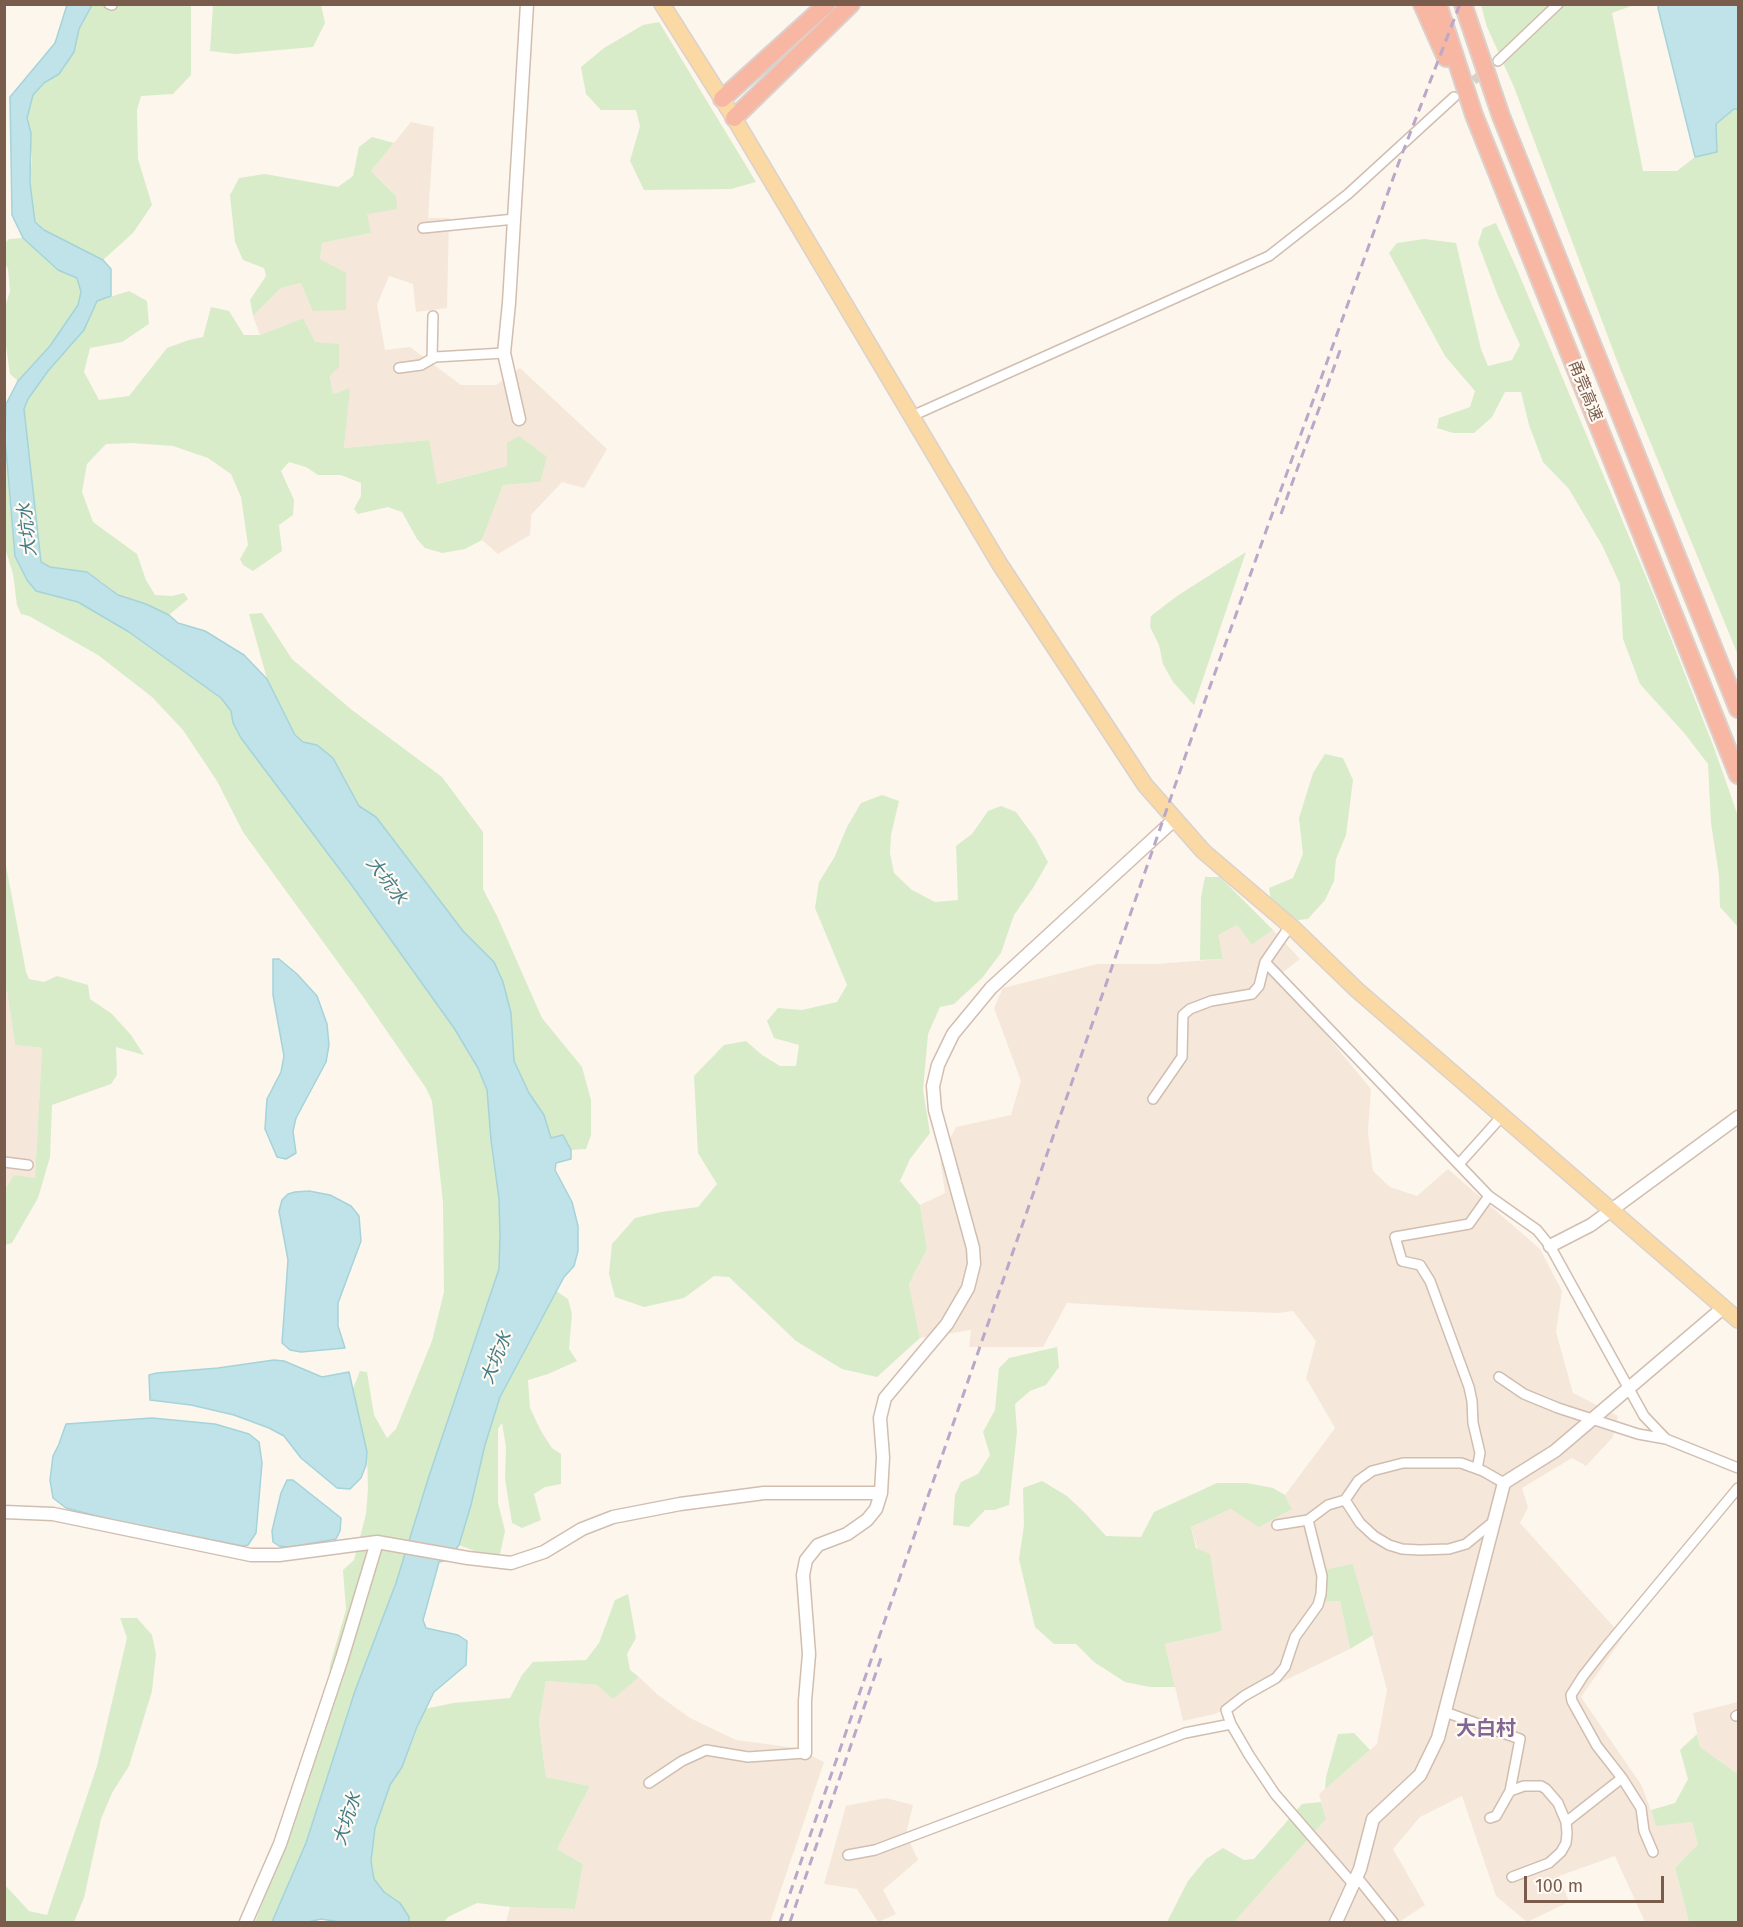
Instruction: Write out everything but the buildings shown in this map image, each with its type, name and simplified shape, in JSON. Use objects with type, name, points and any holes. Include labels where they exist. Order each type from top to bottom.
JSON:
[{"type":"highway","points":[[722,99],[827,4]]},
{"type":"highway","points":[[734,118],[851,4]]},
{"type":"highway","points":[[1422,4],[1474,115]]},
{"type":"highway","name":"甬莞高速","points":[[1438,4],[1474,115],[1738,775]]},
{"type":"highway","name":"甬莞高速","points":[[1463,4],[1501,116],[1738,709]]},
{"type":"main road","points":[[666,7],[999,563],[1145,785],[1203,851],[1290,926],[1357,990],[1738,1320]]},
{"type":"street","points":[[519,419],[504,353],[515,219],[527,4]]},
{"type":"street","points":[[1498,61],[1558,4]]},
{"type":"street","points":[[912,416],[1269,256],[1348,194],[1454,97]]},
{"type":"street","points":[[423,228],[515,219]]},
{"type":"street","points":[[432,359],[433,316]]},
{"type":"street","points":[[399,368],[421,365],[432,359],[504,353]]},
{"type":"street","points":[[649,1783],[682,1761],[706,1750],[748,1757],[805,1752],[805,1701],[809,1654],[803,1575],[806,1560],[818,1545],[847,1534],[867,1520],[876,1509],[881,1493],[883,1457],[880,1418],[885,1398],[947,1324],[968,1288],[974,1264],[974,1248],[935,1110],[933,1086],[944,1050],[953,1034],[991,988],[1175,819]]},
{"type":"street","points":[[1153,1099],[1182,1057],[1183,1015],[1190,1009],[1211,1001],[1252,994],[1259,986],[1265,962],[1290,926]]},
{"type":"street","points":[[1265,962],[1489,1196],[1537,1230],[1550,1246],[1644,1416],[1666,1439]]},
{"type":"street","points":[[1459,1164],[1502,1116]]},
{"type":"street","points":[[1550,1246],[1591,1225],[1738,1118]]},
{"type":"street","points":[[4,1162],[28,1165]]},
{"type":"street","points":[[1476,1469],[1480,1453],[1473,1423],[1469,1387],[1430,1281],[1420,1265],[1402,1261],[1395,1237],[1469,1224],[1489,1196]]},
{"type":"street","points":[[1336,1923],[1355,1881],[1373,1819],[1420,1775],[1438,1738],[1504,1483],[1555,1451],[1724,1307]]},
{"type":"street","points":[[1499,1377],[1524,1394],[1558,1408],[1638,1434],[1666,1439],[1738,1468]]},
{"type":"street","points":[[1277,1525],[1308,1520],[1328,1504],[1345,1500],[1358,1481],[1372,1471],[1386,1466],[1403,1463],[1461,1463],[1504,1483]]},
{"type":"street","points":[[1653,1852],[1644,1831],[1641,1808],[1622,1778],[1597,1746],[1572,1701],[1571,1695],[1598,1657],[1738,1488]]},
{"type":"street","points":[[4,1512],[52,1514],[250,1554],[279,1555],[384,1542],[468,1558],[511,1563],[544,1552],[582,1529],[613,1517],[680,1504],[764,1493],[881,1493]]},
{"type":"street","points":[[1345,1500],[1360,1523],[1374,1536],[1389,1545],[1402,1549],[1449,1549],[1466,1544],[1495,1520]]},
{"type":"street","points":[[1308,1520],[1322,1576],[1318,1605],[1295,1637],[1285,1667],[1276,1678],[1244,1696],[1227,1710],[1231,1724],[1275,1794],[1394,1923]]},
{"type":"street","points":[[246,1923],[280,1844],[342,1658],[384,1542]]},
{"type":"street","points":[[1445,1712],[1520,1739],[1510,1791],[1496,1815],[1490,1818]]},
{"type":"street","points":[[848,1855],[876,1850],[1185,1733],[1231,1724]]},
{"type":"street","points":[[1566,1822],[1622,1778]]},
{"type":"street","points":[[1510,1791],[1524,1786],[1541,1786],[1558,1803],[1566,1822],[1566,1843],[1561,1852],[1549,1863],[1512,1877]]},
{"type":"shaded area","points":[[411,122],[434,127],[428,218],[449,218],[447,308],[416,312],[413,284],[389,276],[377,305],[385,350],[410,347],[461,385],[496,385],[520,368],[607,449],[584,488],[562,482],[531,515],[530,535],[498,554],[482,540],[503,485],[540,482],[507,466],[436,484],[428,440],[344,448],[349,389],[333,394],[330,375],[303,318],[260,335],[253,316],[281,288],[301,283],[320,259],[322,243],[371,233],[366,214],[396,196],[371,171]]},
{"type":"shaded area","points":[[1237,925],[1252,945],[1273,930],[1300,959],[1278,976],[1371,1089],[1368,1132],[1373,1171],[1390,1187],[1417,1196],[1448,1169],[1540,1249],[1562,1291],[1556,1332],[1573,1393],[1618,1416],[1613,1437],[1586,1466],[1572,1458],[1522,1488],[1528,1507],[1520,1523],[1623,1637],[1581,1697],[1642,1786],[1656,1825],[1692,1821],[1698,1844],[1675,1868],[1689,1922],[1645,1922],[1615,1856],[1559,1876],[1569,1902],[1527,1922],[1496,1896],[1462,1796],[1420,1817],[1393,1849],[1425,1905],[1399,1922],[1234,1922],[1326,1819],[1319,1794],[1377,1744],[1387,1690],[1353,1564],[1325,1602],[1340,1601],[1350,1649],[1215,1714],[1183,1721],[1165,1644],[1222,1631],[1191,1527],[1231,1509],[1292,1509],[1285,1495],[1335,1428],[1306,1378],[1316,1341],[1293,1311],[1279,1313],[1190,1310],[1067,1303],[1043,1347],[969,1347],[971,1330],[920,1338],[909,1284],[927,1249],[920,1205],[945,1193],[940,1158],[956,1127],[1011,1115],[1021,1081],[994,1008],[1003,988],[1097,964],[1155,964],[1223,959],[1217,935]]},
{"type":"shaded area","points":[[4,991],[7,991],[15,1045],[42,1048],[35,1179],[5,1190]]},
{"type":"shaded area","points":[[639,1677],[658,1695],[690,1718],[736,1740],[796,1748],[824,1762],[770,1922],[506,1922],[510,1907],[575,1909],[583,1864],[557,1849],[590,1786],[546,1777],[539,1722],[546,1681],[597,1685],[613,1698]]},
{"type":"shaded area","points":[[1738,1702],[1738,1774],[1700,1747],[1693,1713]]},
{"type":"shaded area","points":[[886,1798],[913,1805],[906,1834],[918,1860],[883,1890],[896,1914],[878,1922],[857,1889],[824,1884],[846,1806]]},
{"type":"green space","points":[[92,5],[191,5],[191,75],[173,94],[141,96],[137,110],[138,159],[152,205],[133,233],[103,260],[44,230],[35,222],[30,183],[32,158],[27,118],[33,95],[59,74],[73,52],[79,29]]},
{"type":"green space","points":[[213,5],[321,5],[325,23],[313,47],[235,54],[210,51]]},
{"type":"green space","points":[[1481,5],[1634,5],[1612,13],[1643,171],[1677,171],[1695,157],[1716,152],[1716,124],[1734,109],[1738,109],[1738,655],[1619,366],[1514,87],[1487,27]]},
{"type":"green space","points":[[659,22],[756,182],[731,189],[644,190],[630,161],[640,126],[636,110],[601,110],[586,94],[581,67],[604,48],[643,25]]},
{"type":"green space","points":[[372,137],[394,143],[371,171],[396,196],[397,209],[367,214],[371,233],[322,243],[320,259],[346,273],[346,310],[313,311],[301,283],[281,288],[253,316],[250,300],[266,276],[264,268],[243,260],[235,242],[230,195],[239,178],[265,174],[338,187],[353,176],[359,147]]},
{"type":"green space","points":[[1496,223],[1654,596],[1713,745],[1738,816],[1738,927],[1720,907],[1719,875],[1711,823],[1708,764],[1685,734],[1640,684],[1623,639],[1620,584],[1602,545],[1569,489],[1543,462],[1529,425],[1521,392],[1505,392],[1492,417],[1474,433],[1453,433],[1437,428],[1439,418],[1470,407],[1475,391],[1445,356],[1389,253],[1397,243],[1424,239],[1456,243],[1481,349],[1488,366],[1512,360],[1520,345],[1478,243],[1483,228]]},
{"type":"green space","points":[[23,238],[58,270],[77,278],[81,292],[78,305],[50,346],[18,381],[10,374],[5,339],[5,307],[10,291],[4,244],[9,239]]},
{"type":"green space","points":[[129,291],[147,301],[149,324],[122,342],[90,348],[84,372],[99,400],[129,396],[167,348],[203,337],[211,307],[229,311],[244,335],[260,335],[303,318],[315,342],[339,344],[339,367],[330,376],[333,394],[350,388],[344,448],[429,440],[437,484],[507,466],[507,443],[519,436],[547,457],[540,482],[503,485],[482,540],[465,549],[442,553],[425,548],[417,539],[402,512],[388,507],[358,514],[354,509],[361,496],[361,483],[341,475],[318,475],[306,467],[289,462],[281,471],[294,500],[293,515],[279,525],[282,551],[253,571],[243,565],[240,559],[248,545],[241,497],[231,474],[208,458],[173,446],[106,444],[87,464],[82,492],[93,522],[137,554],[146,580],[155,595],[172,596],[184,593],[188,599],[169,615],[146,604],[118,595],[101,581],[69,569],[50,567],[41,563],[24,409],[28,399],[48,371],[84,330],[97,301]]},
{"type":"green space","points":[[4,439],[15,556],[27,580],[36,591],[78,602],[129,632],[221,698],[231,711],[233,723],[241,738],[353,887],[454,1028],[478,1068],[487,1090],[499,1199],[499,1269],[429,1476],[396,1583],[306,1843],[272,1922],[255,1922],[292,1826],[335,1700],[329,1677],[330,1665],[346,1610],[343,1570],[354,1560],[366,1514],[367,1452],[352,1391],[360,1371],[367,1372],[374,1415],[387,1438],[396,1429],[432,1341],[444,1292],[443,1203],[432,1101],[426,1088],[364,998],[243,832],[217,781],[183,730],[152,697],[98,655],[29,616],[21,614],[5,548]]},
{"type":"green space","points":[[1246,552],[1194,705],[1173,682],[1163,664],[1159,645],[1150,627],[1151,616],[1177,596]]},
{"type":"green space","points":[[262,613],[292,659],[352,710],[442,777],[483,832],[483,889],[542,1018],[582,1067],[591,1100],[591,1135],[586,1149],[571,1150],[563,1135],[551,1139],[544,1115],[529,1093],[514,1061],[511,1013],[503,982],[494,962],[463,931],[376,817],[359,806],[317,745],[303,742],[295,734],[267,679],[249,614]]},
{"type":"green space","points":[[1325,754],[1343,758],[1353,780],[1346,835],[1336,859],[1334,881],[1325,900],[1308,919],[1298,920],[1278,908],[1271,900],[1269,888],[1293,878],[1303,854],[1299,818],[1313,773]]},
{"type":"green space","points":[[882,795],[899,801],[891,835],[890,853],[894,873],[912,890],[935,902],[958,900],[956,846],[972,834],[988,811],[1001,806],[1016,812],[1035,838],[1048,862],[1014,915],[1001,953],[982,978],[954,1004],[940,1007],[928,1034],[923,1090],[930,1133],[910,1159],[900,1181],[920,1205],[927,1249],[909,1284],[920,1338],[877,1377],[842,1369],[796,1341],[729,1277],[714,1276],[684,1298],[644,1307],[615,1297],[609,1274],[612,1244],[635,1218],[698,1207],[717,1184],[698,1153],[694,1076],[724,1045],[746,1041],[762,1055],[780,1066],[796,1066],[799,1045],[774,1038],[767,1021],[778,1008],[802,1010],[837,1002],[847,985],[815,908],[819,882],[834,858],[847,827],[861,803]]},
{"type":"green space","points":[[4,855],[29,979],[44,982],[57,976],[88,985],[90,999],[112,1014],[131,1035],[144,1055],[116,1047],[117,1075],[111,1084],[52,1105],[50,1157],[38,1198],[12,1243],[5,1245],[5,1190],[14,1175],[35,1178],[42,1048],[15,1045],[7,991],[5,991]]},
{"type":"green space","points":[[1205,877],[1220,877],[1273,930],[1252,945],[1237,925],[1218,935],[1223,959],[1200,960],[1201,897]]},
{"type":"green space","points":[[556,1291],[568,1299],[572,1314],[569,1349],[577,1361],[528,1380],[530,1408],[552,1448],[561,1454],[561,1484],[545,1487],[534,1494],[541,1520],[522,1528],[512,1523],[505,1479],[506,1447],[502,1423],[498,1429],[498,1503],[505,1531],[500,1554],[482,1554],[459,1545],[485,1445],[500,1397]]},
{"type":"green space","points":[[1057,1347],[1059,1367],[1046,1385],[1030,1391],[1015,1404],[1017,1432],[1009,1505],[994,1510],[985,1510],[969,1527],[953,1525],[955,1495],[961,1482],[978,1474],[990,1455],[983,1432],[995,1410],[999,1368],[1009,1358]]},
{"type":"green space","points":[[1042,1481],[1067,1496],[1106,1536],[1141,1537],[1154,1512],[1217,1483],[1247,1483],[1273,1488],[1285,1495],[1292,1509],[1259,1527],[1231,1509],[1191,1527],[1196,1548],[1210,1554],[1222,1631],[1165,1644],[1175,1687],[1150,1687],[1125,1682],[1094,1662],[1076,1644],[1054,1644],[1035,1627],[1019,1559],[1024,1525],[1023,1488]]},
{"type":"green space","points":[[1353,1564],[1373,1635],[1350,1649],[1340,1601],[1324,1602],[1323,1570]]},
{"type":"green space","points":[[628,1594],[636,1638],[627,1654],[630,1670],[639,1677],[613,1699],[597,1685],[546,1681],[539,1722],[546,1777],[590,1786],[557,1849],[583,1864],[575,1909],[510,1907],[477,1903],[448,1917],[444,1922],[409,1922],[409,1917],[400,1903],[384,1892],[374,1879],[371,1861],[375,1828],[390,1785],[402,1767],[425,1709],[453,1703],[510,1698],[522,1675],[533,1662],[586,1660],[599,1643],[615,1600]]},
{"type":"green space","points":[[120,1618],[137,1618],[152,1635],[156,1654],[152,1691],[129,1766],[112,1793],[101,1819],[84,1898],[74,1922],[5,1922],[5,1885],[29,1911],[47,1915],[97,1766],[127,1638]]},
{"type":"green space","points":[[1354,1733],[1370,1750],[1325,1789],[1338,1734]]},
{"type":"green space","points":[[1697,1734],[1700,1747],[1738,1774],[1738,1922],[1689,1922],[1675,1868],[1698,1844],[1692,1822],[1656,1826],[1651,1810],[1675,1803],[1688,1779],[1680,1750]]},
{"type":"green space","points":[[1321,1802],[1326,1819],[1234,1922],[1167,1922],[1188,1881],[1206,1859],[1223,1848],[1244,1860],[1254,1859],[1302,1804]]},
{"type":"water","points":[[1659,4],[1738,5],[1738,109],[1734,109],[1716,124],[1717,152],[1695,157],[1658,8]]},
{"type":"water","name":"大坑水","points":[[67,5],[92,5],[79,29],[74,52],[59,74],[44,83],[33,95],[27,118],[31,133],[30,183],[35,222],[44,230],[103,260],[111,269],[111,296],[97,301],[84,330],[48,371],[28,399],[24,409],[41,562],[50,567],[87,572],[118,595],[146,604],[169,615],[178,623],[205,631],[244,655],[267,679],[295,735],[303,742],[317,745],[333,758],[359,806],[376,817],[463,931],[494,962],[503,982],[511,1013],[514,1061],[529,1093],[544,1115],[551,1138],[563,1135],[571,1150],[571,1159],[556,1163],[555,1170],[572,1202],[578,1226],[578,1251],[574,1266],[564,1277],[500,1397],[459,1545],[447,1560],[439,1562],[423,1620],[426,1628],[458,1635],[467,1641],[466,1665],[434,1692],[417,1727],[402,1767],[390,1785],[375,1828],[371,1861],[374,1879],[384,1892],[400,1903],[409,1917],[409,1922],[340,1922],[321,1919],[308,1922],[272,1922],[306,1843],[355,1691],[396,1583],[429,1476],[499,1269],[499,1199],[487,1090],[478,1068],[454,1028],[353,887],[241,738],[233,723],[231,711],[221,698],[129,632],[78,602],[36,591],[27,580],[15,556],[5,439],[6,404],[18,381],[50,346],[78,305],[81,292],[77,278],[58,270],[23,238],[12,215],[10,97],[55,43]]},
{"type":"water","points":[[273,959],[279,959],[297,974],[317,996],[327,1024],[329,1045],[326,1062],[296,1118],[293,1131],[296,1153],[286,1159],[277,1157],[265,1129],[267,1099],[281,1072],[284,1056],[273,995]]},
{"type":"water","points":[[309,1191],[330,1195],[351,1206],[359,1216],[361,1241],[338,1303],[338,1326],[345,1348],[301,1352],[290,1350],[282,1343],[288,1260],[279,1211],[282,1200],[288,1194]]},
{"type":"water","points":[[274,1360],[284,1361],[322,1377],[349,1372],[367,1452],[366,1465],[361,1478],[350,1489],[337,1488],[301,1458],[284,1436],[269,1428],[234,1415],[191,1405],[150,1400],[149,1375]]},
{"type":"water","points":[[152,1418],[215,1424],[249,1434],[259,1442],[262,1463],[256,1533],[248,1545],[243,1546],[112,1520],[66,1508],[53,1498],[50,1480],[53,1456],[66,1424]]},
{"type":"water","points":[[287,1480],[293,1480],[341,1518],[340,1531],[336,1539],[290,1547],[279,1546],[273,1542],[272,1531],[281,1493]]},
{"type":"tunnel","points":[[1463,89],[1498,61]]},
{"type":"railway","points":[[780,1922],[1194,731],[1399,162],[1460,4]]},
{"type":"railway","points":[[1281,514],[1342,345]]},
{"type":"railway","points":[[790,1922],[881,1658]]},
{"type":"district","name":"大白村","points":[[1486,1729]]}]
